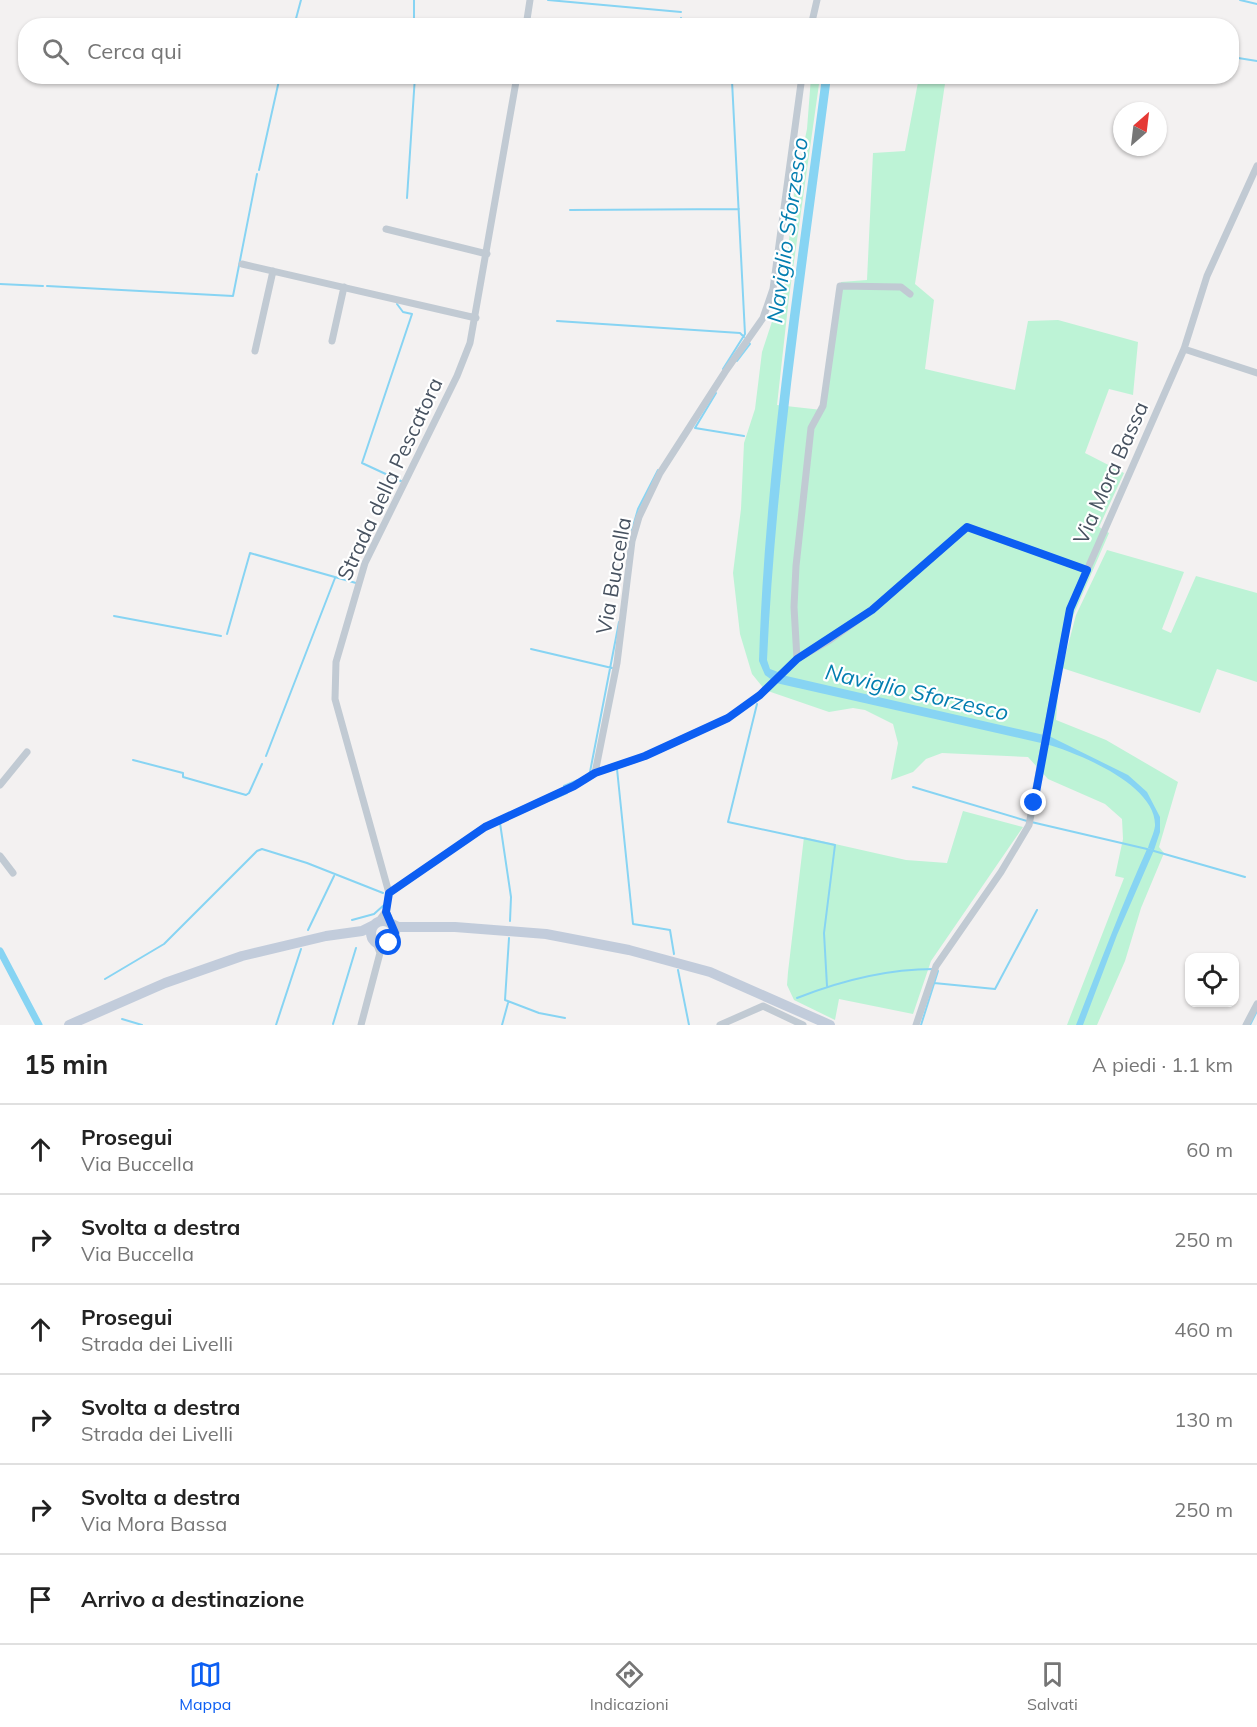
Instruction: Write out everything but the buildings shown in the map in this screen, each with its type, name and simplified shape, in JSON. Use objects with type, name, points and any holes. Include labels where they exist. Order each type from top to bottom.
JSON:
[{"type":"main road","points":[[374,940],[376,924]]},
{"type":"main road","points":[[69,1025],[194,973],[242,956],[309,942],[326,936],[362,931],[376,924],[391,924],[398,927],[455,927],[468,930],[555,936],[660,957],[743,984],[830,1025]]},
{"type":"main road","points":[[391,924],[392,940]]},
{"type":"main road","points":[[309,942],[392,940],[468,930]]},
{"type":"street","points":[[527,18],[530,0]]},
{"type":"street","points":[[813,18],[817,0]]},
{"type":"street","name":"Strada della Pescatora","points":[[389,893],[334,699],[336,662],[365,563],[457,376],[476,318],[516,84]]},
{"type":"street","name":"Via Buccella","points":[[595,773],[617,663],[632,541],[639,517],[660,473],[763,318],[773,289],[801,84]]},
{"type":"street","name":"Via Mora Bassa","points":[[916,1025],[934,969],[1001,872],[1030,822],[1070,609],[1184,349],[1207,276],[1257,166]]},
{"type":"street","points":[[386,229],[487,254]]},
{"type":"street","points":[[242,264],[476,318]]},
{"type":"street","points":[[255,351],[273,271]]},
{"type":"street","points":[[797,659],[794,608],[796,566],[811,428],[823,406],[840,286],[901,287],[910,294]]},
{"type":"street","points":[[332,341],[344,287]]},
{"type":"street","points":[[1184,349],[1257,373]]},
{"type":"street","points":[[376,924],[386,912],[389,893],[485,827],[566,790],[595,773],[637,759],[728,718],[797,659],[872,610],[967,527],[1087,570]]},
{"type":"street","points":[[0,785],[27,752]]},
{"type":"street","points":[[0,856],[13,873]]},
{"type":"street","points":[[386,912],[391,924]]},
{"type":"street","points":[[374,940],[381,953]]},
{"type":"street","points":[[361,1025],[381,953],[392,940]]},
{"type":"street","points":[[1246,1025],[1257,1004]]},
{"type":"street","points":[[720,1025],[763,1006],[803,1025]]},
{"type":"green space","points":[[810,84],[819,84],[789,297],[777,405],[822,410],[841,282],[867,280],[873,153],[905,151],[918,84],[945,84],[915,284],[934,300],[925,369],[1015,390],[1028,321],[1058,320],[1138,342],[1133,395],[1109,389],[1085,453],[1124,473],[1099,527],[1109,533],[1070,623],[1060,670],[1056,720],[1106,740],[1178,782],[1159,847],[1164,853],[1141,908],[1125,961],[1097,1025],[1067,1025],[1124,878],[1115,876],[1123,839],[1122,819],[1105,804],[1048,779],[1028,757],[942,753],[926,759],[913,772],[891,780],[898,743],[893,724],[865,710],[853,708],[829,712],[765,690],[752,674],[740,634],[733,573],[741,509],[744,443],[755,409],[762,352],[784,285],[795,186],[807,129]]},
{"type":"green space","points":[[1107,550],[1184,572],[1162,629],[1171,633],[1196,576],[1257,593],[1257,682],[1217,669],[1200,713],[1062,668],[1076,615]]},
{"type":"green space","points":[[963,811],[1023,827],[931,961],[913,1014],[839,999],[835,1020],[794,1000],[787,985],[804,837],[906,860],[947,863]]},
{"type":"water","points":[[821,84],[830,84],[793,368],[777,514],[767,660],[770,669],[778,672],[772,680],[765,675],[759,661],[762,587],[783,368]]},
{"type":"water","points":[[782,675],[1044,735],[1041,743],[776,683]]},
{"type":"water","points":[[1049,736],[1128,775],[1147,792],[1160,817],[1160,832],[1154,850],[1117,935],[1083,1025],[1076,1025],[1147,849],[1153,850],[1148,848],[1155,826],[1152,811],[1143,797],[1130,784],[1095,763],[1046,744]]},
{"type":"waterway","points":[[296,18],[301,0]]},
{"type":"waterway","points":[[414,0],[414,18]]},
{"type":"waterway","points":[[548,0],[681,12]]},
{"type":"waterway","points":[[1240,0],[1257,4]]},
{"type":"waterway","points":[[1239,58],[1257,61]]},
{"type":"waterway","points":[[259,170],[278,84]]},
{"type":"waterway","points":[[407,198],[414,84]]},
{"type":"waterway","points":[[723,369],[745,334],[732,84]]},
{"type":"waterway","points":[[47,286],[233,296],[257,174]]},
{"type":"waterway","points":[[570,210],[739,209]]},
{"type":"waterway","points":[[0,284],[43,286]]},
{"type":"waterway","points":[[397,304],[403,312],[412,314],[362,463],[403,482]]},
{"type":"waterway","points":[[557,321],[740,333],[744,337]]},
{"type":"waterway","points":[[737,361],[750,344],[748,341]]},
{"type":"waterway","points":[[716,393],[695,428],[744,436]]},
{"type":"waterway","points":[[632,530],[638,509],[658,470]]},
{"type":"waterway","points":[[227,634],[250,553],[356,583]]},
{"type":"waterway","points":[[266,756],[335,578]]},
{"type":"waterway","points":[[114,616],[221,636]]},
{"type":"waterway","points":[[590,772],[619,622]]},
{"type":"waterway","points":[[531,649],[612,668]]},
{"type":"waterway","points":[[757,704],[728,822],[835,845],[824,933],[827,986]]},
{"type":"waterway","points":[[133,760],[183,773],[183,777],[246,795],[262,764]]},
{"type":"waterway","points":[[617,769],[633,924],[670,930],[674,954]]},
{"type":"waterway","points":[[551,800],[567,793],[564,786],[578,780]]},
{"type":"waterway","points":[[913,787],[1027,821],[1147,849],[1245,877]]},
{"type":"waterway","points":[[500,823],[511,897],[510,921]]},
{"type":"waterway","points":[[105,979],[164,944],[257,851],[262,849],[307,863],[383,893]]},
{"type":"waterway","points":[[308,930],[334,876]]},
{"type":"waterway","points":[[352,920],[374,914],[384,905]]},
{"type":"waterway","points":[[934,983],[995,989],[1037,910]]},
{"type":"waterway","points":[[509,938],[505,1000],[539,1013],[565,1018]]},
{"type":"waterway","points":[[333,1024],[356,948]]},
{"type":"waterway","points":[[276,1025],[301,949]]},
{"type":"waterway","points":[[0,951],[39,1025]]},
{"type":"waterway","points":[[797,998],[864,977],[899,971],[934,969]]},
{"type":"waterway","points":[[678,970],[689,1025]]},
{"type":"waterway","points":[[921,1025],[938,971]]},
{"type":"waterway","points":[[502,1025],[508,1003]]},
{"type":"waterway","points":[[1250,1025],[1257,1011]]},
{"type":"waterway","points":[[122,1019],[142,1025]]},
{"type":"route","points":[[389,943],[395,936],[394,927],[386,912],[389,893],[485,827],[574,786],[595,773],[611,770],[645,756],[728,718],[760,695],[780,673],[797,659],[830,640],[872,610],[967,527],[1087,570],[1070,609],[1034,803]]},
{"type":"water label","name":"Naviglio Sforzesco","points":[[787,230]]},
{"type":"water label","name":"Naviglio Sforzesco","points":[[917,692]]}]
